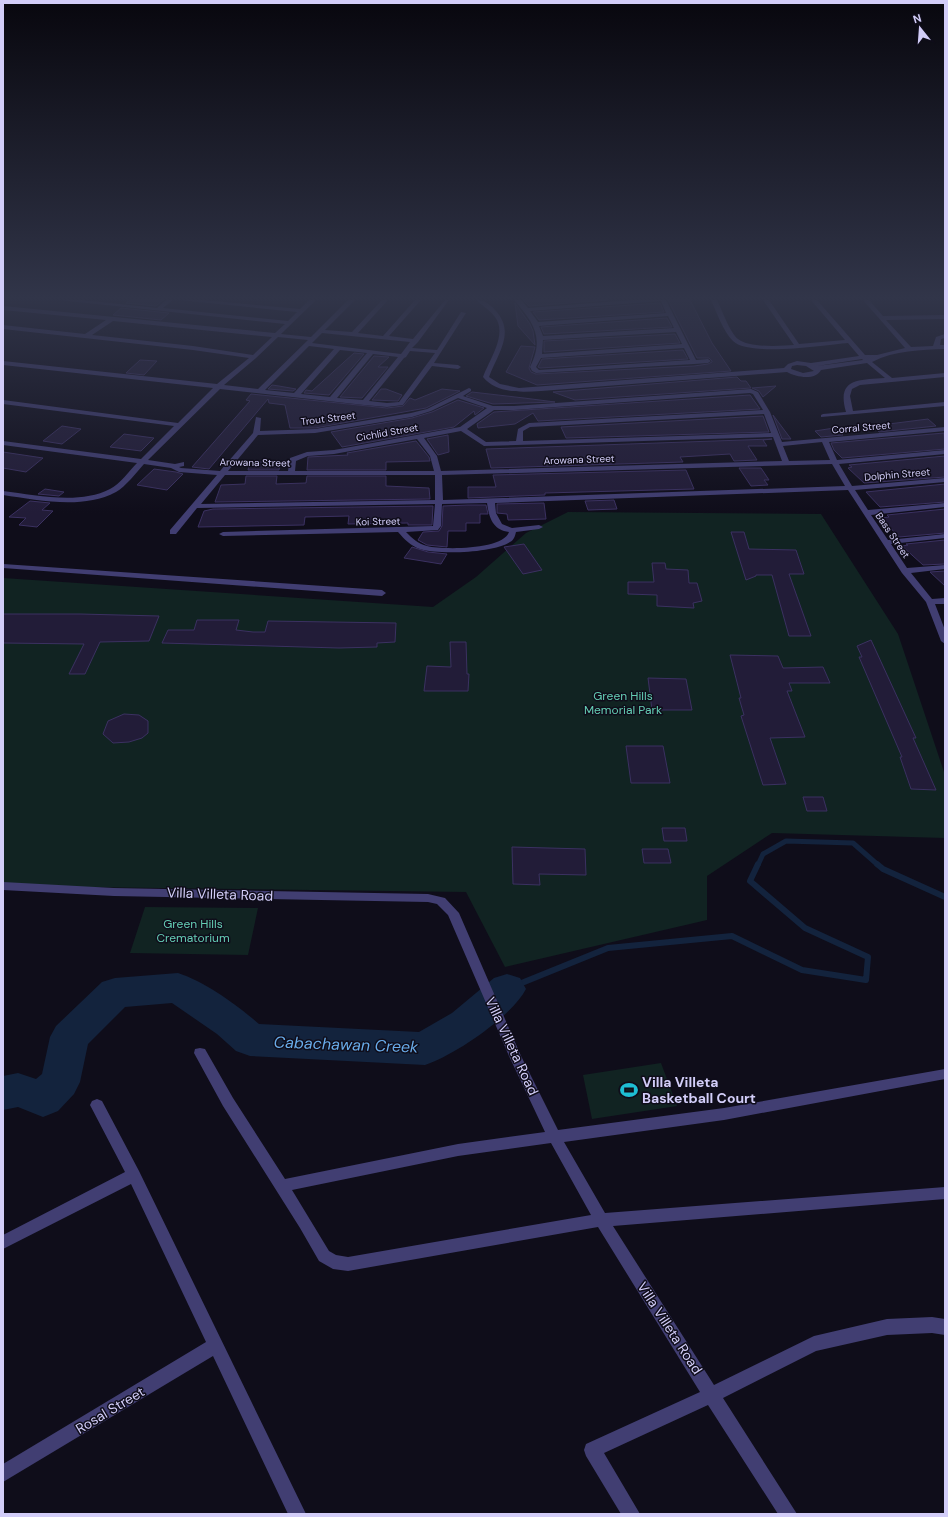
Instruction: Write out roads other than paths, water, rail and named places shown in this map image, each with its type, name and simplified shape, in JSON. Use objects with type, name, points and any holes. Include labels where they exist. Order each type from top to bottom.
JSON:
[{"type":"street","points":[[73,371],[387,405],[401,404],[425,371]]},
{"type":"street","points":[[3,493],[60,501],[101,496],[114,490],[218,387],[237,371]]},
{"type":"street","points":[[260,391],[281,371]]},
{"type":"street","points":[[296,395],[318,371]]},
{"type":"street","points":[[332,399],[356,371]]},
{"type":"street","points":[[364,402],[391,371]]},
{"type":"street","points":[[489,371],[486,377],[490,382],[499,386],[517,390],[778,371]]},
{"type":"street","points":[[537,371],[545,373],[575,371]]},
{"type":"street","points":[[790,371],[799,375],[814,374],[818,371]]},
{"type":"street","points":[[880,371],[891,380]]},
{"type":"street","points":[[850,413],[846,398],[847,389],[850,386],[859,383],[945,376]]},
{"type":"street","name":"Trout Street","points":[[256,433],[315,431],[378,421],[429,410],[470,390]]},
{"type":"street","points":[[458,396],[492,408],[542,406],[745,391],[756,393],[767,412],[786,463]]},
{"type":"street","points":[[3,402],[179,425]]},
{"type":"street","points":[[823,416],[945,404]]},
{"type":"street","name":"Cichlid Street","points":[[291,473],[293,460],[298,457],[419,437],[462,428],[492,408]]},
{"type":"street","points":[[519,444],[520,430],[529,425],[767,412]]},
{"type":"street","points":[[174,532],[256,433],[258,418]]},
{"type":"street","points":[[462,428],[484,444],[775,435]]},
{"type":"street","name":"Corral Street","points":[[780,444],[945,429]]},
{"type":"street","name":"Koi Street","points":[[223,534],[435,528],[437,526],[439,503],[439,473],[434,454],[428,445],[419,437]]},
{"type":"street","name":"Bass Street","points":[[825,440],[834,462],[866,513],[887,542],[905,571],[930,602],[945,640]]},
{"type":"street","name":"Arowana Street","points":[[3,443],[143,460],[175,466],[179,470],[204,473],[213,471],[223,473],[439,473],[834,462],[945,452]]},
{"type":"street","name":"Dolphin Street","points":[[195,506],[439,503],[850,488],[945,480]]},
{"type":"street","points":[[491,501],[491,514],[495,522],[506,530],[539,527]]},
{"type":"street","points":[[866,513],[945,505]]},
{"type":"street","points":[[400,530],[408,539],[425,548],[466,549],[493,546],[504,543],[511,538],[513,530]]},
{"type":"street","points":[[887,542],[945,536]]},
{"type":"street","points":[[3,566],[382,594]]},
{"type":"street","points":[[905,571],[945,567]]},
{"type":"street","points":[[930,602],[945,601]]},
{"type":"street","name":"Villa Villeta Road","points":[[3,886],[114,892],[428,898],[441,901],[453,913],[503,1031],[556,1138],[601,1220],[788,1514]]},
{"type":"street","points":[[200,1053],[214,1074],[228,1102],[282,1186],[324,1256],[333,1262],[348,1264],[601,1220],[945,1193]]},
{"type":"street","points":[[282,1186],[458,1150],[494,1144],[556,1138],[724,1114],[945,1074]]},
{"type":"street","points":[[97,1105],[134,1174],[296,1514]]},
{"type":"street","points":[[3,1242],[134,1174]]},
{"type":"street","points":[[631,1514],[592,1450],[713,1394],[814,1344],[887,1327],[932,1325],[945,1327]]},
{"type":"street","name":"Rosal Street","points":[[3,1474],[216,1345]]},
{"type":"waterway","name":"Cabachawan Creek","points":[[758,865],[763,854],[786,841],[853,843],[878,865]]},
{"type":"waterway","name":"Cabachawan Creek","points":[[507,989],[608,948],[732,936],[802,970],[866,980],[868,957],[805,928],[750,881],[758,864]]},
{"type":"waterway","name":"Cabachawan Creek","points":[[877,864],[883,869],[945,897]]},
{"type":"waterway","name":"Cabachawan Creek","points":[[3,1093],[18,1090],[43,1099],[60,1082],[70,1037],[115,993],[178,988],[231,1023],[250,1040],[425,1049],[466,1024],[507,989]]},
{"type":"place","name":"Villa Villeta Basketball Court","points":[[629,1090]]},
{"type":"park label","name":"Green Hills Memorial Park","points":[[623,703]]},
{"type":"park label","name":"Green Hills Crematorium","points":[[193,931]]}]
